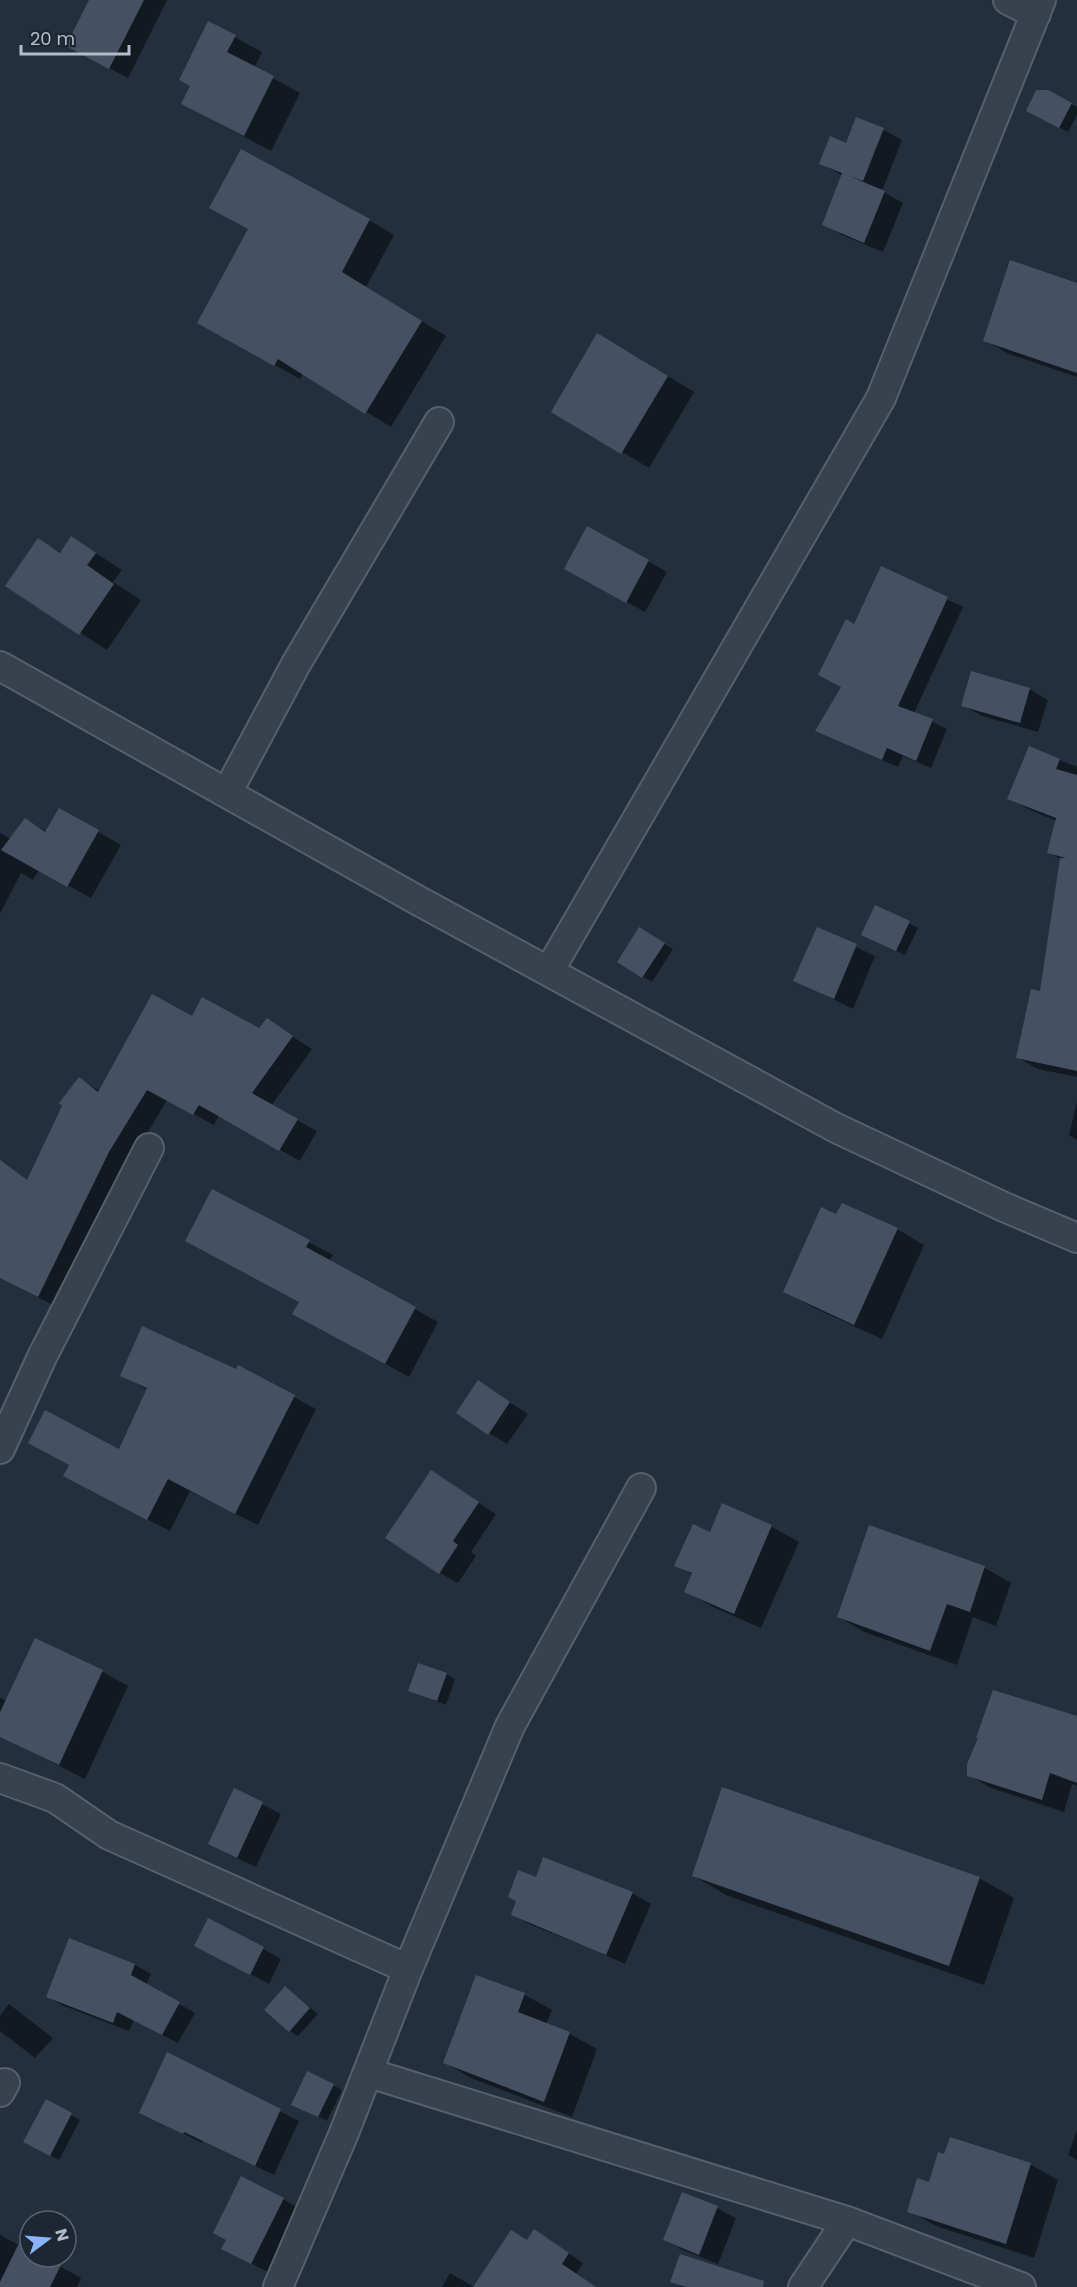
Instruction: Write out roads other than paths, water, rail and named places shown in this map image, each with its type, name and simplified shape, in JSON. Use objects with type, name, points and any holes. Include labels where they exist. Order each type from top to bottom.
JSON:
[{"type":"street","points":[[549,971],[881,398],[1039,7],[1008,0]]},
{"type":"street","points":[[227,793],[296,664],[439,422]]},
{"type":"street","points":[[0,666],[419,901],[836,1128],[1004,1207],[1077,1238]]},
{"type":"street","points":[[0,1449],[42,1357],[149,1148]]},
{"type":"street","points":[[278,2287],[369,2073],[408,1969],[510,1726],[641,1488]]},
{"type":"street","points":[[0,1778],[55,1798],[109,1835],[408,1969]]},
{"type":"street","points":[[369,2073],[847,2221],[1021,2287]]},
{"type":"street","points":[[803,2287],[847,2221]]}]
